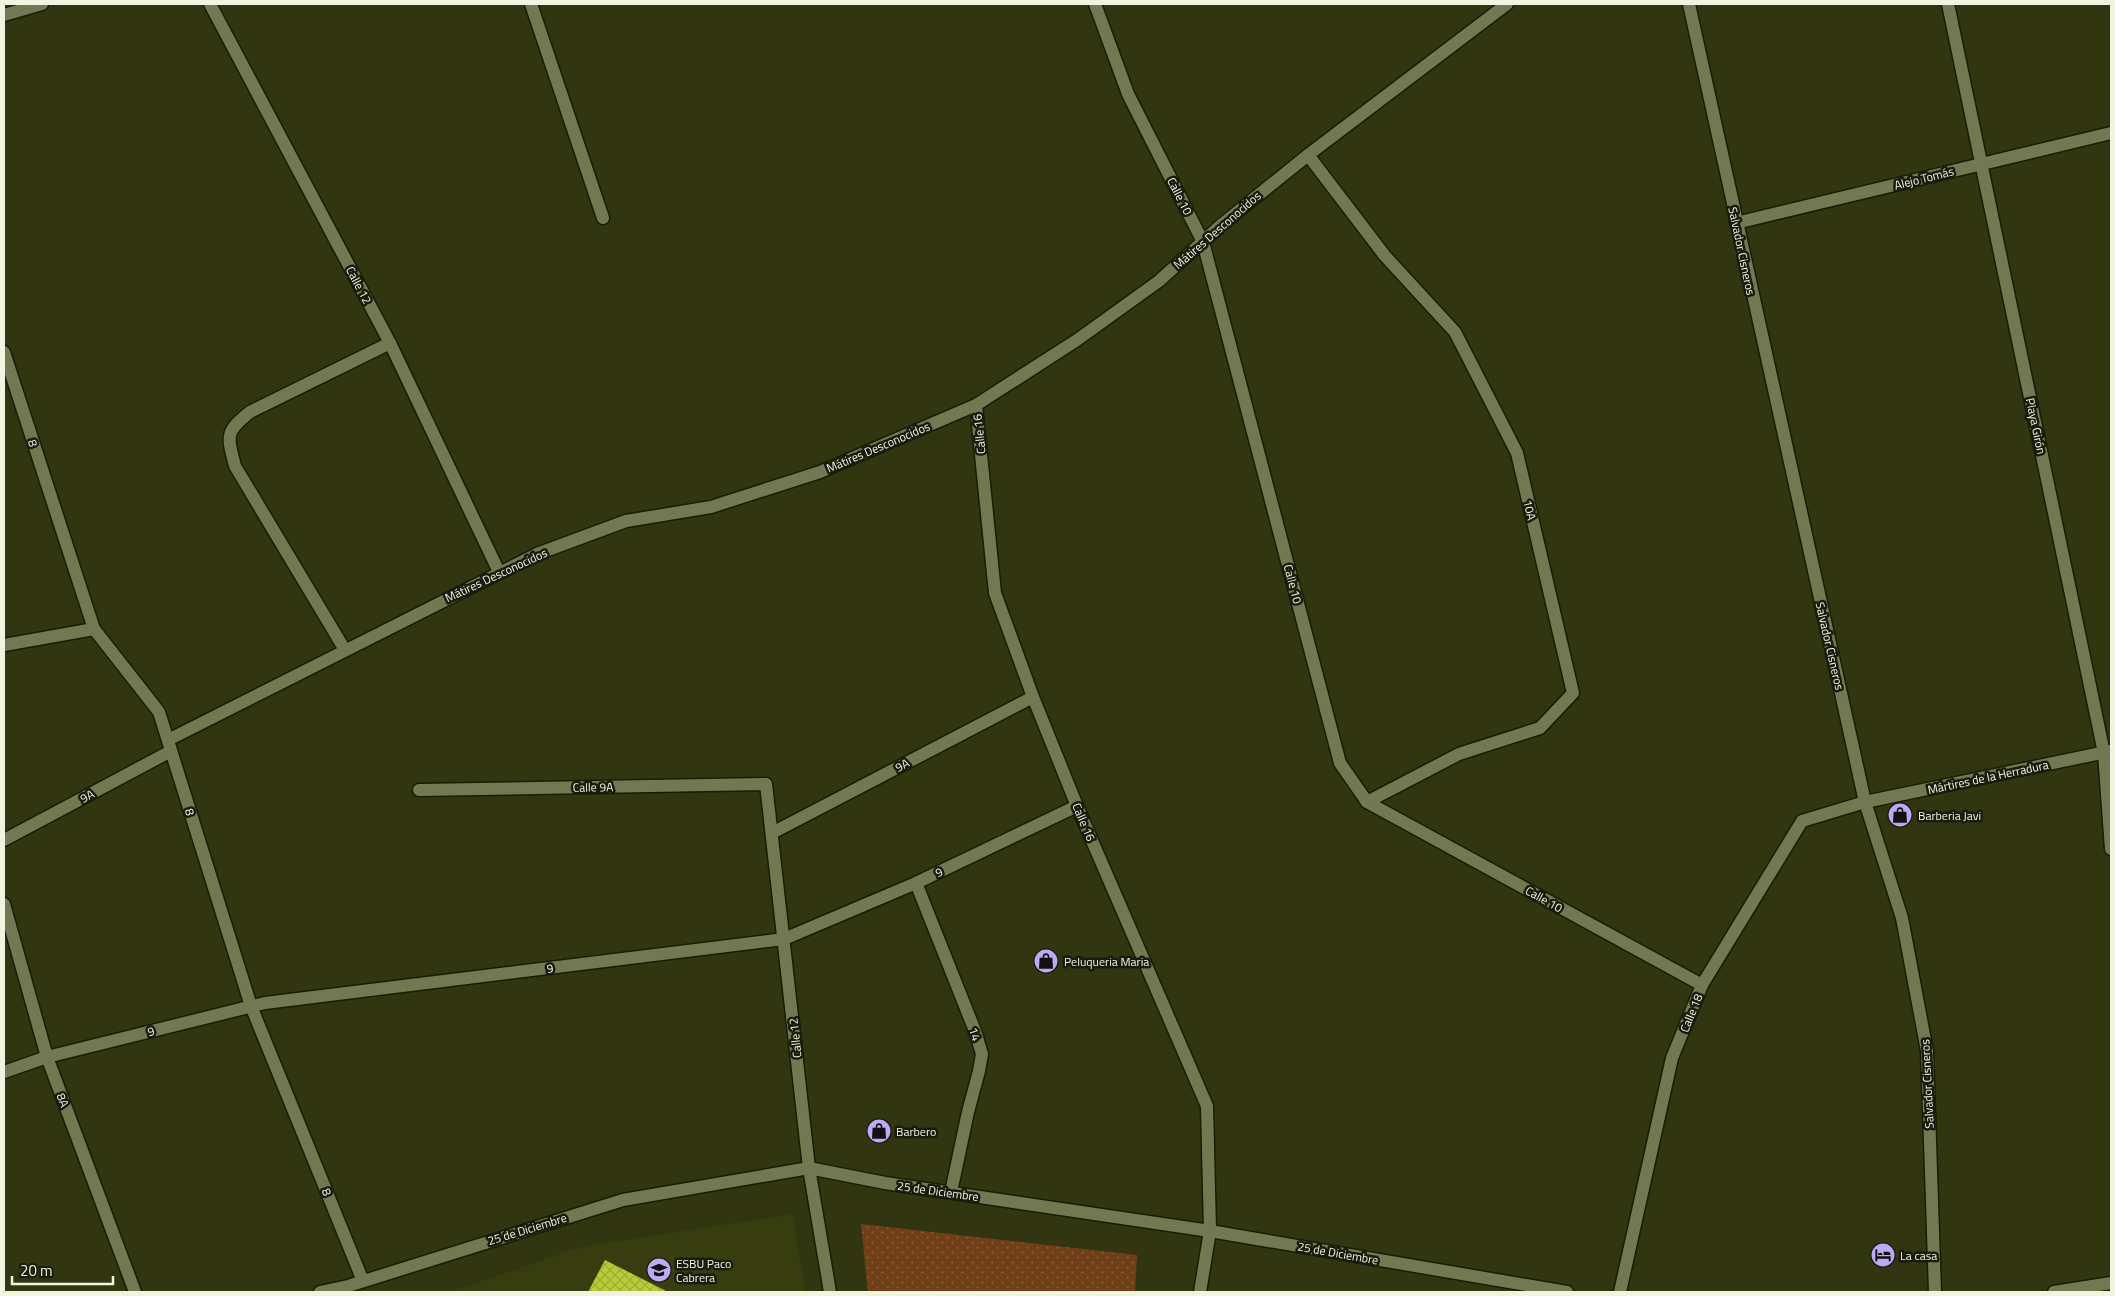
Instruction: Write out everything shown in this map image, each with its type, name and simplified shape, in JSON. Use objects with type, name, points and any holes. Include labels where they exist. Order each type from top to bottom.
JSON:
[{"type":"street","points":[[4,15],[42,4]]},
{"type":"street","name":"Calle 12","points":[[210,4],[390,343],[499,572]]},
{"type":"street","points":[[531,4],[603,218]]},
{"type":"street","name":"Calle 10","points":[[1095,4],[1128,94],[1203,242],[1340,763],[1367,802],[1702,985]]},
{"type":"street","name":"Mátires Desconocidos","points":[[169,746],[345,650],[537,554],[626,521],[712,507],[820,472],[976,405],[1077,340],[1159,281],[1308,154],[1507,4]]},
{"type":"street","name":"Salvador Cisneros","points":[[1688,4],[1864,802],[1902,918],[1927,1051],[1935,1292]]},
{"type":"street","name":"Playa Girón","points":[[1948,4],[2107,752],[2111,849]]},
{"type":"street","name":"Alejo Tomás","points":[[1736,223],[2111,133]]},
{"type":"street","name":"10A","points":[[1308,154],[1385,256],[1455,332],[1517,453],[1573,693],[1540,728],[1459,754],[1367,802]]},
{"type":"street","points":[[345,650],[235,466],[230,448],[230,437],[232,426],[250,412],[390,343]]},
{"type":"street","name":"8","points":[[4,352],[94,629],[159,712],[250,1006],[363,1281]]},
{"type":"street","name":"Calle 16","points":[[976,405],[995,593],[1032,697],[1077,806],[1207,1106],[1210,1231],[1200,1292]]},
{"type":"street","points":[[4,645],[94,629]]},
{"type":"street","name":"9A","points":[[772,833],[1032,697]]},
{"type":"street","name":"9A","points":[[4,840],[169,746]]},
{"type":"street","name":"Mártires de la Herradura","points":[[1864,802],[2107,752]]},
{"type":"street","name":"Calle 12","points":[[766,784],[809,1168],[830,1292]]},
{"type":"street","name":"Calle 9A","points":[[419,790],[766,784]]},
{"type":"street","name":"Calle 18","points":[[1620,1292],[1672,1058],[1702,985],[1802,821],[1864,802]]},
{"type":"street","name":"9","points":[[4,1072],[47,1057],[250,1006],[784,940],[916,883],[1077,806]]},
{"type":"street","name":"14","points":[[916,883],[975,1031],[982,1054],[951,1192]]},
{"type":"street","name":"8A","points":[[4,904],[47,1057],[135,1292]]},
{"type":"street","name":"25 de Diciembre","points":[[320,1292],[337,1290],[623,1200],[809,1168],[884,1183],[1210,1231],[1566,1292]]},
{"type":"street","points":[[2054,1292],[2111,1283]]},
{"type":"shaded area","name":"ESBU Paco Cabrera","points":[[792,1214],[806,1292],[449,1292],[581,1247]]},
{"type":"shaded area","points":[[861,1224],[1137,1255],[1135,1292],[868,1292]]},
{"type":"building","points":[[605,1260],[668,1292],[588,1292]]},
{"type":"place","name":"Barberia Javi","points":[[1900,815]]},
{"type":"place","name":"Peluqueria Maria","points":[[1046,961]]},
{"type":"place","name":"Barbero","points":[[879,1131]]},
{"type":"place","name":"La casa","points":[[1883,1255]]},
{"type":"place","name":"ESBU Paco Cabrera","points":[[659,1270]]}]
